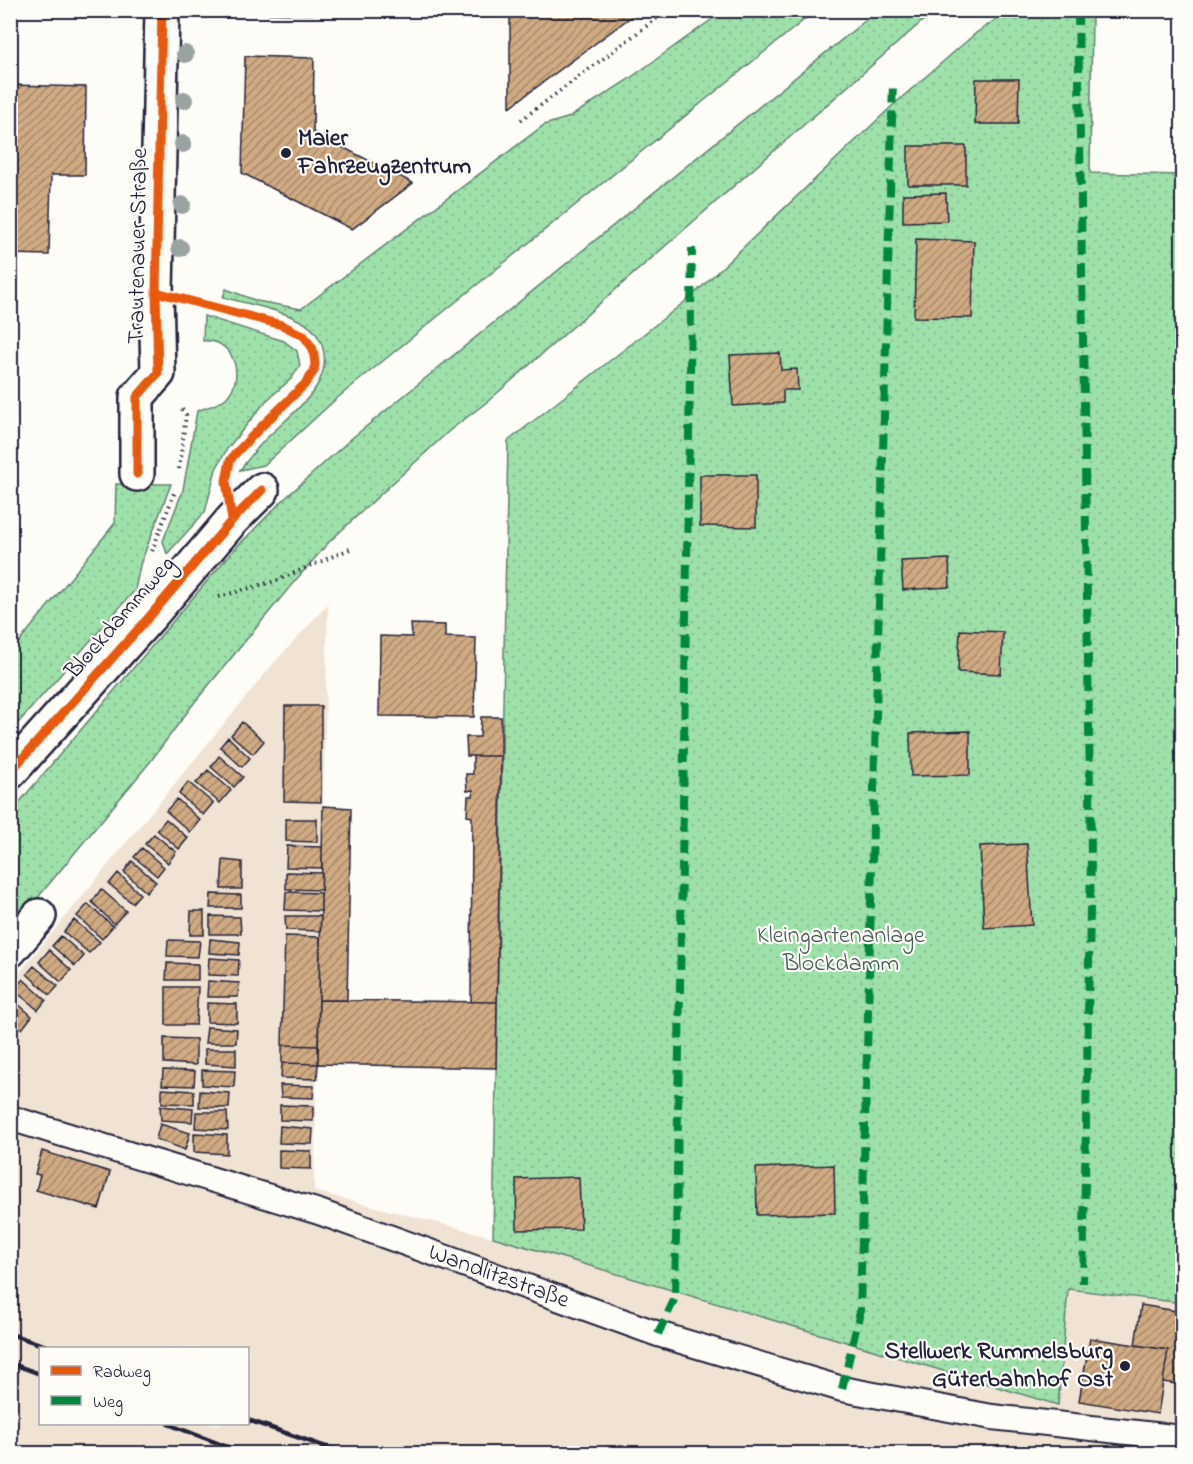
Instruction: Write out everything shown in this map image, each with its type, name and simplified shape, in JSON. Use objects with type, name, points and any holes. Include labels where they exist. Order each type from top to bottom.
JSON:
[{"type":"street","name":"Trautenauer Straße","points":[[137,474],[137,397],[158,373],[156,265],[162,10]]},
{"type":"street","name":"Blockdammweg","points":[[10,772],[150,616],[232,520],[262,490]]},
{"type":"street","points":[[10,950],[39,916]]},
{"type":"lane","name":"Wandlitzstraße","points":[[10,1118],[320,1212],[669,1337],[842,1389],[992,1417],[1182,1438]]},
{"type":"path","points":[[521,120],[668,10]]},
{"type":"path","points":[[151,553],[176,486]]},
{"type":"path","points":[[218,597],[278,580],[352,548]]},
{"type":"shaded area","points":[[328,604],[314,1191],[493,1237],[1058,1405],[1068,1290],[1182,1303],[1182,1453],[10,1453],[11,983],[273,664]]},
{"type":"green space","points":[[725,10],[815,11],[336,399],[264,465],[240,470],[261,444],[307,399],[322,374],[325,360],[321,342],[309,326],[276,311],[223,297],[226,289],[257,301],[301,309],[544,125],[570,117],[626,81]]},
{"type":"green space","points":[[877,11],[934,11],[487,402],[449,431],[330,541],[194,703],[150,762],[11,930],[11,812],[231,553],[282,501],[352,438]]},
{"type":"green space","name":"Kleingartenanlage Blockdamm","points":[[1008,11],[1092,11],[1090,173],[1182,175],[1182,1303],[1068,1289],[1058,1405],[493,1237],[508,441],[692,296],[892,106],[976,33]]},
{"type":"green space","points":[[204,316],[284,341],[297,351],[300,365],[292,378],[266,401],[227,449],[216,469],[205,512],[167,554],[163,541],[183,490],[197,411],[224,400],[233,388],[235,379],[236,369],[229,352],[213,342],[203,341]]},
{"type":"green space","points":[[116,484],[171,484],[140,565],[135,590],[11,731],[11,652],[115,523]]},
{"type":"building","points":[[242,10],[313,10],[313,14],[242,13]]},
{"type":"building","points":[[510,10],[640,10],[510,107]]},
{"type":"building","points":[[245,56],[314,58],[313,132],[413,183],[352,229],[242,173]]},
{"type":"building","points":[[976,79],[1019,79],[1018,124],[975,124]]},
{"type":"building","points":[[10,85],[86,87],[85,175],[51,175],[49,255],[10,254]]},
{"type":"building","points":[[908,146],[966,146],[966,185],[908,185]]},
{"type":"building","points":[[946,193],[947,221],[903,222],[903,194]]},
{"type":"building","points":[[916,239],[974,241],[972,318],[914,317]]},
{"type":"building","points":[[1178,342],[1182,342],[1182,393],[1177,393]]},
{"type":"building","points":[[780,353],[781,370],[797,369],[798,390],[783,390],[783,403],[733,406],[730,355]]},
{"type":"building","points":[[10,400],[15,400],[12,510],[10,510]]},
{"type":"building","points":[[700,475],[756,475],[756,527],[700,526]]},
{"type":"building","points":[[949,559],[950,587],[903,590],[901,561]]},
{"type":"building","points":[[411,624],[445,625],[445,637],[476,638],[474,717],[379,716],[380,636],[412,637]]},
{"type":"building","points":[[960,630],[1003,632],[1001,674],[958,672]]},
{"type":"building","points":[[285,706],[321,706],[321,802],[284,801]]},
{"type":"building","points":[[481,717],[501,717],[501,756],[467,756],[466,737],[480,737]]},
{"type":"building","points":[[242,722],[264,741],[253,754],[231,735]]},
{"type":"building","points":[[970,731],[970,775],[911,776],[910,733]]},
{"type":"building","points":[[228,737],[250,758],[242,767],[220,747]]},
{"type":"building","points":[[219,756],[243,777],[234,787],[211,767]]},
{"type":"building","points":[[473,756],[501,756],[497,1002],[471,1002],[472,817],[467,816],[468,796],[473,796],[473,790],[467,791],[466,774],[473,774]]},
{"type":"building","points":[[208,770],[231,790],[220,803],[196,783]]},
{"type":"building","points":[[188,782],[213,803],[203,815],[179,794]]},
{"type":"building","points":[[177,799],[200,820],[190,832],[166,811]]},
{"type":"building","points":[[323,806],[351,808],[347,1000],[319,1000]]},
{"type":"building","points":[[166,819],[188,838],[179,849],[157,830]]},
{"type":"building","points":[[286,819],[317,819],[317,842],[286,841]]},
{"type":"building","points":[[154,834],[176,852],[168,863],[145,844]]},
{"type":"building","points":[[1027,844],[1032,925],[984,928],[980,846]]},
{"type":"building","points":[[287,846],[322,847],[322,868],[286,867]]},
{"type":"building","points":[[142,848],[164,867],[157,876],[134,857]]},
{"type":"building","points":[[223,860],[242,862],[242,889],[221,889]]},
{"type":"building","points":[[132,861],[156,882],[146,892],[124,872]]},
{"type":"building","points":[[286,872],[322,873],[321,890],[286,889]]},
{"type":"building","points":[[118,873],[140,894],[132,903],[109,884]]},
{"type":"building","points":[[101,889],[126,911],[114,924],[92,902]]},
{"type":"building","points":[[286,892],[321,893],[321,911],[285,910]]},
{"type":"building","points":[[211,894],[241,895],[241,908],[210,908]]},
{"type":"building","points":[[88,904],[113,926],[102,939],[77,916]]},
{"type":"building","points":[[191,911],[204,911],[204,935],[190,935]]},
{"type":"building","points":[[210,916],[240,917],[241,934],[210,934]]},
{"type":"building","points":[[285,916],[321,916],[320,931],[286,930]]},
{"type":"building","points":[[74,920],[100,942],[89,953],[64,932]]},
{"type":"building","points":[[61,936],[84,956],[75,966],[52,946]]},
{"type":"building","points":[[285,936],[320,937],[318,1046],[282,1045]]},
{"type":"building","points":[[210,939],[240,942],[239,955],[209,953]]},
{"type":"building","points":[[168,940],[200,941],[198,957],[167,956]]},
{"type":"building","points":[[49,950],[71,970],[61,982],[39,962]]},
{"type":"building","points":[[209,958],[239,960],[238,976],[208,975]]},
{"type":"building","points":[[167,963],[198,964],[198,980],[166,980]]},
{"type":"building","points":[[34,966],[58,986],[50,995],[27,974]]},
{"type":"building","points":[[23,979],[46,1000],[38,1010],[14,990]]},
{"type":"building","points":[[208,981],[239,983],[238,997],[207,997]]},
{"type":"building","points":[[166,987],[198,987],[196,1025],[166,1025]]},
{"type":"building","points":[[10,997],[32,1016],[22,1029],[10,1020]]},
{"type":"building","points":[[319,1000],[497,1002],[496,1068],[318,1064]]},
{"type":"building","points":[[207,1003],[237,1004],[237,1023],[207,1022]]},
{"type":"building","points":[[207,1027],[237,1029],[236,1043],[205,1043]]},
{"type":"building","points":[[164,1038],[196,1039],[196,1065],[164,1063]]},
{"type":"building","points":[[282,1045],[318,1046],[318,1064],[282,1063]]},
{"type":"building","points":[[205,1049],[236,1049],[236,1066],[205,1064]]},
{"type":"building","points":[[282,1063],[318,1064],[317,1079],[281,1078]]},
{"type":"building","points":[[163,1070],[195,1071],[194,1086],[162,1085]]},
{"type":"building","points":[[202,1070],[235,1071],[234,1087],[202,1085]]},
{"type":"building","points":[[280,1085],[314,1086],[313,1098],[281,1097]]},
{"type":"building","points":[[162,1089],[194,1091],[194,1104],[162,1103]]},
{"type":"building","points":[[200,1091],[230,1093],[229,1108],[199,1107]]},
{"type":"building","points":[[280,1105],[313,1106],[313,1121],[280,1120]]},
{"type":"building","points":[[160,1106],[193,1109],[192,1122],[161,1120]]},
{"type":"building","points":[[196,1112],[227,1112],[228,1130],[195,1128]]},
{"type":"building","points":[[160,1124],[190,1133],[185,1150],[156,1139]]},
{"type":"building","points":[[280,1126],[313,1129],[312,1144],[279,1143]]},
{"type":"building","points":[[194,1133],[227,1135],[227,1154],[194,1152]]},
{"type":"building","points":[[279,1150],[311,1151],[311,1169],[279,1168]]},
{"type":"building","points":[[42,1151],[110,1172],[99,1209],[36,1190],[40,1175],[35,1174]]},
{"type":"building","points":[[834,1165],[835,1213],[757,1215],[756,1168]]},
{"type":"building","points":[[579,1177],[581,1229],[517,1230],[516,1179]]},
{"type":"building","points":[[1141,1305],[1182,1312],[1182,1385],[1163,1382],[1168,1350],[1135,1345]]},
{"type":"building","name":"Stellwerk Rummelsburg Güterbahnhof Ost","points":[[1090,1338],[1168,1350],[1158,1414],[1079,1401]]},
{"type":"railway","points":[[10,1334],[49,1347]]},
{"type":"railway","points":[[10,1363],[39,1374]]},
{"type":"railway","points":[[249,1420],[346,1454]]},
{"type":"railway","points":[[171,1425],[246,1454]]},
{"type":"marked path","points":[[1078,10],[1091,856],[1083,1283]]},
{"type":"marked path","points":[[842,1389],[860,1312],[893,81]]},
{"type":"marked path","points":[[658,1334],[675,1298],[692,248]]},
{"type":"cycle path","points":[[137,474],[137,397],[158,373],[156,292],[162,10]]},
{"type":"cycle path","points":[[156,292],[282,325],[304,336],[313,349],[314,371],[305,384],[230,461],[226,481],[232,520]]},
{"type":"cycle path","points":[[10,772],[150,616],[232,520],[262,490]]},
{"type":"place","name":"Maier Fahrzeugzentrum","points":[[286,153]]},
{"type":"place","name":"Stellwerk Rummelsburg Güterbahnhof Ost","points":[[1125,1366]]}]
